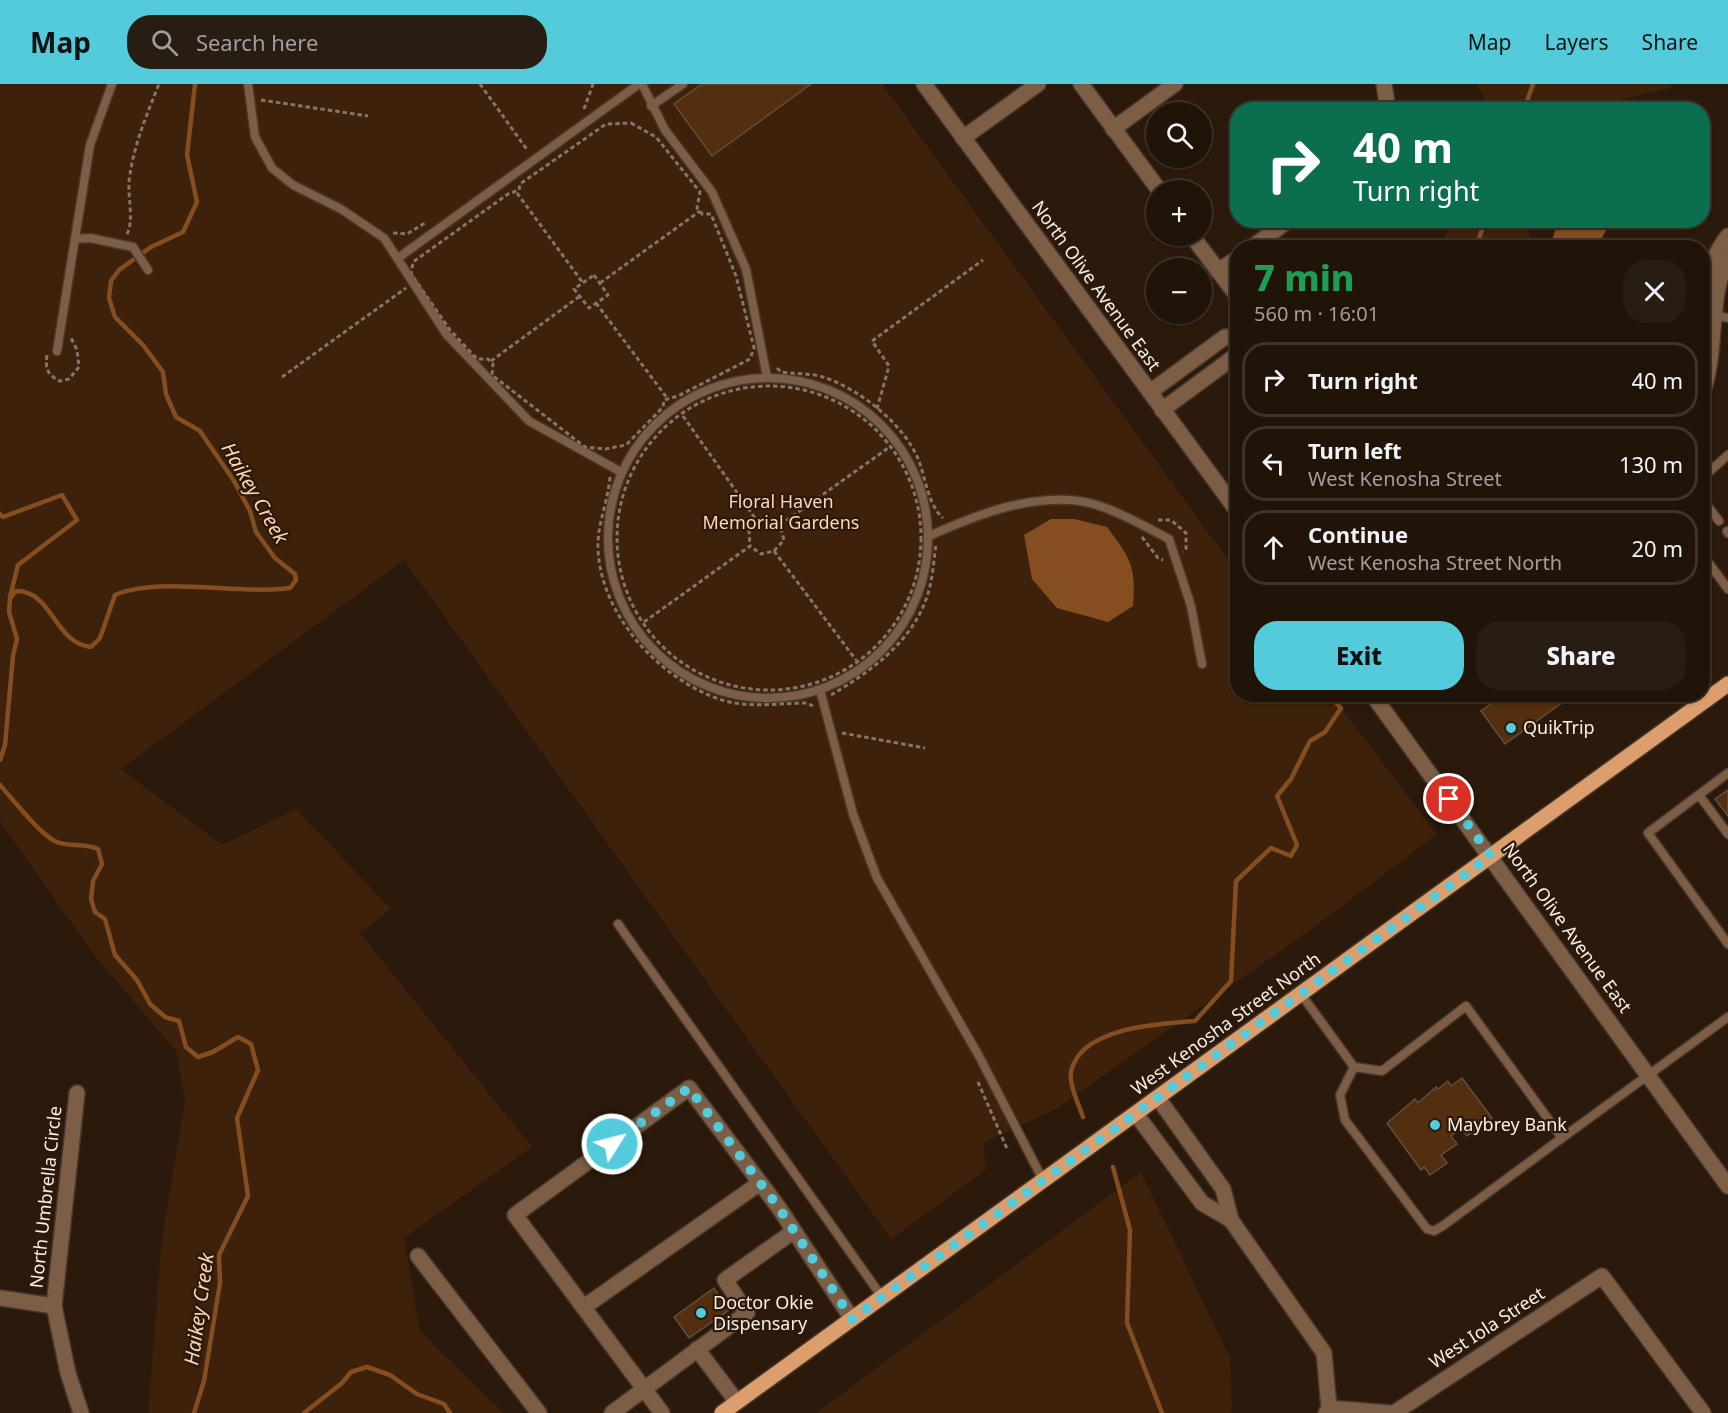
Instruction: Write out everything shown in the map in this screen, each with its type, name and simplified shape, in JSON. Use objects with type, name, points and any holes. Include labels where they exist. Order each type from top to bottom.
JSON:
[{"type":"main road","name":"West Kenosha Street North","points":[[1710,700],[1726,689]]},
{"type":"main road","name":"West Kenosha Street North","points":[[722,1413],[741,1408],[882,1297],[1593,782],[1707,702]]},
{"type":"street","name":"North Olive Avenue East","points":[[924,84],[1230,501]]},
{"type":"street","points":[[963,138],[1038,84]]},
{"type":"street","points":[[1081,84],[1151,180]]},
{"type":"street","points":[[1113,129],[1174,84]]},
{"type":"street","points":[[1384,84],[1387,102]]},
{"type":"street","points":[[1262,240],[1278,228]]},
{"type":"street","points":[[1716,315],[1711,268],[1728,236]]},
{"type":"street","points":[[1199,246],[1230,287]]},
{"type":"street","points":[[1710,361],[1719,282],[1728,258]]},
{"type":"street","points":[[1218,271],[1230,263]]},
{"type":"street","points":[[1150,392],[1225,337],[1230,338]]},
{"type":"street","points":[[1200,354],[1213,371]]},
{"type":"street","points":[[1162,410],[1230,359]]},
{"type":"street","name":"North Olive Avenue East","points":[[1378,702],[1728,1186]]},
{"type":"street","points":[[662,1413],[516,1215],[689,1088],[794,1231],[852,1319]]},
{"type":"street","name":"North Umbrella Circle","points":[[77,1093],[54,1306],[68,1373],[81,1413]]},
{"type":"street","points":[[1158,1098],[1223,1189],[1231,1220],[1324,1353],[1327,1410],[1389,1413]]},
{"type":"street","points":[[1136,1114],[1202,1203],[1231,1220]]},
{"type":"street","points":[[584,1307],[760,1183]]},
{"type":"street","points":[[612,1413],[747,1313],[724,1280],[794,1231]]},
{"type":"street","points":[[418,1256],[539,1413]]},
{"type":"street","name":"West Iola Street","points":[[1394,1413],[1602,1275],[1704,1413]]},
{"type":"street","points":[[0,1299],[54,1306]]},
{"type":"street","points":[[698,1349],[741,1408]]},
{"type":"lane","points":[[57,351],[90,145],[112,84]]},
{"type":"lane","points":[[248,84],[255,137],[272,168],[293,186],[341,209],[384,238],[447,335],[529,421],[621,472]]},
{"type":"lane","points":[[398,258],[641,84],[665,130],[712,192],[746,269],[767,378]]},
{"type":"lane","points":[[651,106],[683,84]]},
{"type":"lane","points":[[75,239],[90,238],[133,247],[147,268]]},
{"type":"lane","points":[[767,378],[809,383],[842,395],[871,414],[895,439],[914,468],[925,501],[933,539],[922,586],[900,631],[865,666],[820,690],[780,698],[739,696],[710,687],[666,662],[638,633],[619,597],[609,557],[609,516],[621,472],[645,435],[682,403],[726,383],[767,378]]},
{"type":"lane","points":[[1710,471],[1728,455]]},
{"type":"lane","points":[[933,539],[974,515],[1022,503],[1072,500],[1121,514],[1169,539],[1191,606],[1202,664]]},
{"type":"lane","points":[[1710,509],[1719,520]]},
{"type":"lane","points":[[1710,565],[1728,589]]},
{"type":"lane","points":[[820,690],[853,814],[877,878],[979,1056],[1043,1180]]},
{"type":"lane","points":[[1728,773],[1648,833],[1728,944]]},
{"type":"lane","points":[[1699,795],[1728,834]]},
{"type":"lane","points":[[618,924],[882,1297]]},
{"type":"lane","points":[[1301,994],[1354,1067],[1382,1071],[1466,1006],[1562,1138]]},
{"type":"lane","points":[[1354,1067],[1340,1095],[1345,1120],[1427,1229],[1434,1231],[1728,1017]]},
{"type":"path","points":[[118,240],[127,235],[131,225],[127,195],[136,140],[159,84]]},
{"type":"path","points":[[480,84],[528,151]]},
{"type":"path","points":[[576,116],[585,108],[593,84]]},
{"type":"path","points":[[258,109],[256,99],[368,116]]},
{"type":"path","points":[[631,123],[656,137],[700,192],[697,208],[711,214],[736,276],[754,348],[750,359],[678,396],[667,398],[663,407],[626,445],[605,449],[585,447],[492,375],[493,363],[488,359],[477,359],[450,330],[411,274],[413,262],[508,194],[516,192],[520,184],[606,124],[631,123]]},
{"type":"path","points":[[519,157],[537,144]]},
{"type":"path","points":[[516,192],[583,283]]},
{"type":"path","points":[[600,283],[700,211]]},
{"type":"path","points":[[387,228],[394,233],[407,234],[434,217]]},
{"type":"path","points":[[877,409],[889,366],[872,341],[983,260]]},
{"type":"path","points":[[594,275],[608,295],[589,308],[574,289],[583,283],[594,275]]},
{"type":"path","points":[[282,377],[407,287],[413,296]]},
{"type":"path","points":[[491,362],[580,297]]},
{"type":"path","points":[[596,303],[667,398]]},
{"type":"path","points":[[771,361],[782,372],[823,377],[863,398],[894,422],[919,461],[934,507],[942,518],[951,516]]},
{"type":"path","points":[[796,387],[834,398],[859,413],[867,418],[891,446],[912,482],[923,530],[920,568],[902,615],[870,650],[835,676],[778,691],[730,688],[684,667],[644,622],[622,580],[616,549],[617,517],[627,474],[652,436],[683,416],[744,390],[796,387]]},
{"type":"path","points":[[683,416],[757,521]]},
{"type":"path","points":[[780,525],[891,446]]},
{"type":"path","points":[[605,472],[610,478],[599,523],[598,551],[606,581],[621,619],[631,636],[681,682],[704,693],[727,701],[758,705],[807,703],[814,708]]},
{"type":"path","points":[[770,518],[780,525],[784,540],[774,551],[761,554],[750,546],[749,530],[757,521],[770,518]]},
{"type":"path","points":[[1153,519],[1171,520],[1186,533],[1186,549],[1179,556]]},
{"type":"path","points":[[1137,530],[1158,558],[1173,562]]},
{"type":"path","points":[[831,705],[828,696],[858,679],[882,660],[914,625],[929,590],[933,539]]},
{"type":"path","points":[[644,622],[750,546]]},
{"type":"path","points":[[774,551],[856,660]]},
{"type":"path","points":[[841,743],[838,732],[924,748]]},
{"type":"path","points":[[974,1073],[1008,1151]]},
{"type":"green space","name":"Floral Haven Memorial Gardens","points":[[0,84],[882,84],[1230,562],[1230,702],[1336,702],[1437,834],[1309,931],[1056,1109],[983,1143],[986,1170],[891,1239],[404,560],[121,769],[222,845],[296,809],[391,909],[360,933],[532,1147],[404,1238],[420,1331],[503,1413],[148,1413],[162,1238],[185,1100],[176,1051],[95,956],[0,822]]},
{"type":"green space","points":[[1477,84],[1671,84],[1672,88],[1611,102],[1486,102]]},
{"type":"green space","points":[[1449,228],[1530,228],[1532,240],[1443,240]]},
{"type":"green space","points":[[1141,1172],[1230,1358],[1232,1413],[816,1413]]},
{"type":"shaded area","points":[[1556,228],[1607,228],[1601,240],[1552,240]]},
{"type":"shaded area","points":[[1051,519],[1074,519],[1107,527],[1122,547],[1130,563],[1134,581],[1133,606],[1108,622],[1057,608],[1032,579],[1024,535]]},
{"type":"building","points":[[702,84],[811,84],[712,156],[674,104]]},
{"type":"building","name":"QuikTrip","points":[[1494,702],[1563,702],[1505,744],[1481,711]]},
{"type":"building","points":[[1728,790],[1728,816],[1715,799]]},
{"type":"building","name":"Maybrey Bank","points":[[1462,1078],[1492,1118],[1467,1136],[1461,1128],[1451,1136],[1457,1144],[1441,1155],[1447,1163],[1430,1175],[1424,1167],[1421,1170],[1387,1123],[1415,1099],[1418,1103],[1436,1087],[1438,1089],[1448,1081],[1451,1086]]},
{"type":"building","name":"Doctor Okie Dispensary","points":[[714,1288],[729,1310],[689,1338],[674,1317]]},
{"type":"waterway","name":"Haikey Creek","points":[[0,760],[5,745],[13,656],[17,639],[9,612],[10,598],[16,591],[28,593],[38,599],[69,637],[79,644],[91,647],[100,638],[115,595],[153,587],[176,586],[270,590],[290,588],[296,580],[295,574],[275,558],[256,532],[250,511],[234,481],[200,431],[176,417],[166,394],[163,372],[143,345],[115,317],[109,298],[111,281],[119,270],[151,247],[183,232],[197,202],[187,155],[195,84]]},
{"type":"waterway","points":[[1527,102],[1533,84]]},
{"type":"waterway","points":[[1479,240],[1482,228]]},
{"type":"waterway","points":[[0,514],[3,517],[62,495],[77,520],[18,565],[10,597]]},
{"type":"waterway","points":[[1083,1117],[1073,1089],[1071,1072],[1077,1057],[1089,1045],[1123,1031],[1195,1021],[1231,981],[1236,881],[1271,848],[1291,856],[1297,845],[1277,796],[1291,779],[1310,741],[1325,732],[1341,708],[1335,702]]},
{"type":"waterway","name":"Haikey Creek","points":[[0,785],[35,825],[50,838],[57,842],[98,849],[102,864],[93,881],[91,899],[95,912],[105,919],[115,955],[137,980],[150,1004],[165,1017],[179,1021],[186,1047],[198,1057],[213,1052],[238,1037],[251,1044],[258,1070],[237,1118],[248,1196],[219,1255],[220,1283],[204,1381],[194,1413]]},
{"type":"waterway","points":[[1113,1167],[1130,1230],[1127,1323],[1162,1413]]},
{"type":"waterway","name":"Haikey Creek","points":[[304,1413],[342,1383],[351,1372],[367,1367],[390,1375],[417,1394],[444,1404],[450,1413]]},
{"type":"place","name":"QuikTrip","points":[[1511,728]]},
{"type":"place","name":"Maybrey Bank","points":[[1435,1125]]},
{"type":"place","name":"Doctor Okie Dispensary","points":[[701,1313]]},
{"type":"route","points":[[612,1144],[689,1088],[779,1208],[852,1319],[1491,856],[1449,799]]}]
